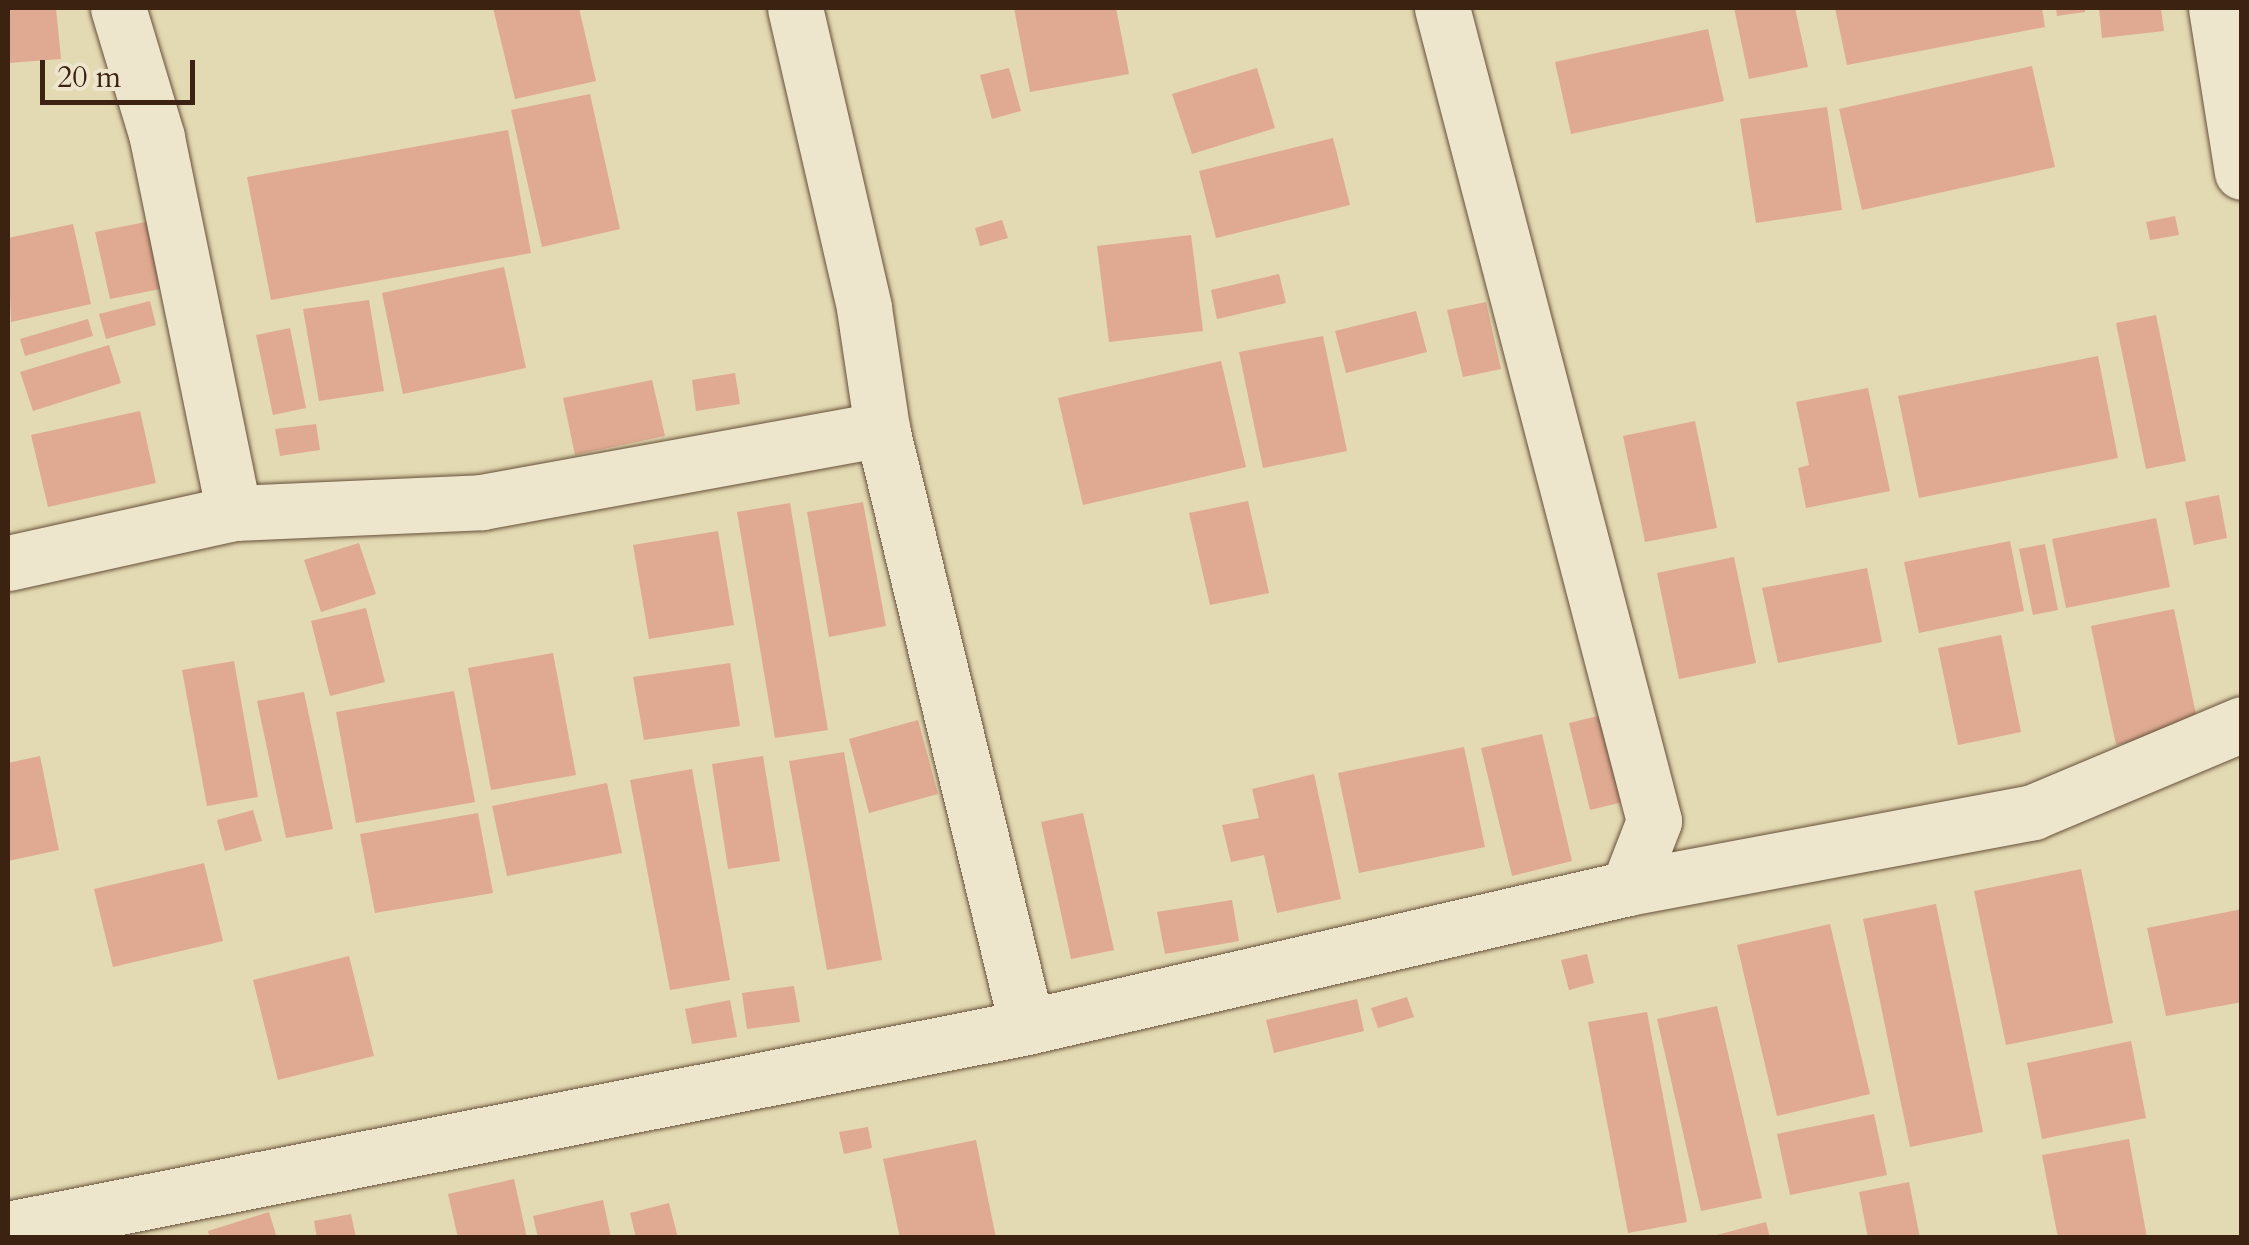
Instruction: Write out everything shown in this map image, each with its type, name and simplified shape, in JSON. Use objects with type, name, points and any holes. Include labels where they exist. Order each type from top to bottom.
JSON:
[{"type":"street","points":[[118,8],[157,137],[234,513]]},
{"type":"street","points":[[795,8],[864,308],[882,430],[1028,1027]]},
{"type":"street","points":[[1442,8],[1654,821],[1628,888]]},
{"type":"street","points":[[2216,8],[2242,172]]},
{"type":"street","points":[[8,563],[234,513],[482,502],[882,430]]},
{"type":"street","points":[[8,1229],[1028,1027],[1628,888],[2033,812],[2242,724]]},
{"type":"building","points":[[8,8],[56,8],[61,59],[8,63]]},
{"type":"building","points":[[493,8],[579,8],[596,81],[515,99]]},
{"type":"building","points":[[1014,8],[1116,8],[1129,74],[1030,92]]},
{"type":"building","points":[[1734,8],[1795,8],[1808,67],[1749,79]]},
{"type":"building","points":[[1835,8],[2042,8],[2045,27],[1847,65]]},
{"type":"building","points":[[2056,8],[2085,8],[2085,12],[2057,16]]},
{"type":"building","points":[[2099,8],[2161,8],[2164,31],[2102,38]]},
{"type":"building","points":[[1708,29],[1724,101],[1571,134],[1555,62]]},
{"type":"building","points":[[2032,66],[2055,167],[1862,210],[1839,109]]},
{"type":"building","points":[[1009,68],[1021,111],[992,119],[980,75]]},
{"type":"building","points":[[1257,68],[1275,128],[1192,154],[1172,94]]},
{"type":"building","points":[[590,94],[620,229],[542,247],[511,110]]},
{"type":"building","points":[[1827,107],[1842,210],[1756,223],[1740,119]]},
{"type":"building","points":[[508,130],[531,253],[271,300],[247,177]]},
{"type":"building","points":[[1333,138],[1350,205],[1216,238],[1199,171]]},
{"type":"building","points":[[2175,216],[2179,235],[2150,240],[2146,222]]},
{"type":"building","points":[[1002,220],[1008,238],[980,246],[975,228]]},
{"type":"building","points":[[151,221],[165,288],[110,299],[95,232]]},
{"type":"building","points":[[73,224],[91,304],[11,322],[8,238]]},
{"type":"building","points":[[1191,235],[1203,331],[1109,342],[1097,246]]},
{"type":"building","points":[[504,267],[526,368],[403,394],[382,293]]},
{"type":"building","points":[[1279,274],[1286,303],[1217,319],[1211,290]]},
{"type":"building","points":[[369,300],[384,391],[319,401],[303,309]]},
{"type":"building","points":[[150,301],[156,325],[106,339],[99,314]]},
{"type":"building","points":[[1486,302],[1501,369],[1463,377],[1447,310]]},
{"type":"building","points":[[1416,311],[1427,352],[1346,373],[1335,331]]},
{"type":"building","points":[[2156,315],[2186,461],[2146,469],[2116,323]]},
{"type":"building","points":[[88,319],[93,336],[25,356],[20,339]]},
{"type":"building","points":[[290,328],[306,408],[273,415],[256,335]]},
{"type":"building","points":[[1323,336],[1347,451],[1263,468],[1239,352]]},
{"type":"building","points":[[109,345],[121,383],[33,411],[20,372]]},
{"type":"building","points":[[2098,356],[2118,458],[1919,498],[1898,396]]},
{"type":"building","points":[[1221,361],[1246,467],[1083,505],[1058,398]]},
{"type":"building","points":[[735,373],[740,404],[696,411],[692,380]]},
{"type":"building","points":[[652,380],[665,436],[575,455],[563,398]]},
{"type":"building","points":[[1868,388],[1890,491],[1806,508],[1798,468],[1809,465],[1796,402]]},
{"type":"building","points":[[140,411],[156,483],[48,507],[31,435]]},
{"type":"building","points":[[1695,421],[1717,528],[1645,542],[1623,436]]},
{"type":"building","points":[[316,424],[320,450],[280,456],[275,429]]},
{"type":"building","points":[[2219,495],[2227,538],[2194,545],[2185,502]]},
{"type":"building","points":[[1248,501],[1269,593],[1210,605],[1189,513]]},
{"type":"building","points":[[863,502],[886,626],[829,637],[807,512]]},
{"type":"building","points":[[790,503],[828,730],[775,738],[737,512]]},
{"type":"building","points":[[2156,518],[2170,587],[2066,608],[2052,539]]},
{"type":"building","points":[[718,531],[734,625],[649,639],[633,545]]},
{"type":"building","points":[[2010,541],[2024,611],[1919,633],[1904,562]]},
{"type":"building","points":[[359,543],[376,594],[321,612],[304,560]]},
{"type":"building","points":[[2045,544],[2058,610],[2033,615],[2019,549]]},
{"type":"building","points":[[1734,557],[1756,663],[1679,679],[1657,573]]},
{"type":"building","points":[[1867,568],[1882,642],[1778,663],[1762,588]]},
{"type":"building","points":[[366,608],[385,682],[330,696],[311,621]]},
{"type":"building","points":[[2174,609],[2199,729],[2116,745],[2091,626]]},
{"type":"building","points":[[2001,635],[2021,732],[1958,745],[1938,648]]},
{"type":"building","points":[[553,653],[576,775],[491,790],[468,668]]},
{"type":"building","points":[[234,661],[258,797],[207,806],[182,670]]},
{"type":"building","points":[[730,663],[740,726],[644,740],[633,677]]},
{"type":"building","points":[[454,691],[475,802],[356,823],[336,712]]},
{"type":"building","points":[[304,692],[333,829],[286,838],[257,701]]},
{"type":"building","points":[[1602,715],[1623,802],[1590,810],[1569,723]]},
{"type":"building","points":[[918,720],[938,794],[869,813],[849,739]]},
{"type":"building","points":[[1542,734],[1572,861],[1512,876],[1481,748]]},
{"type":"building","points":[[1464,747],[1485,847],[1359,873],[1338,773]]},
{"type":"building","points":[[844,752],[882,960],[827,970],[789,761]]},
{"type":"building","points":[[40,756],[59,850],[8,861],[8,763]]},
{"type":"building","points":[[763,756],[780,861],[728,869],[712,764]]},
{"type":"building","points":[[692,769],[730,980],[670,990],[630,780]]},
{"type":"building","points":[[1314,774],[1341,899],[1277,913],[1264,855],[1231,862],[1222,825],[1259,818],[1252,789]]},
{"type":"building","points":[[607,783],[622,853],[507,876],[492,806]]},
{"type":"building","points":[[253,810],[262,841],[225,851],[217,820]]},
{"type":"building","points":[[478,813],[493,893],[375,913],[360,834]]},
{"type":"building","points":[[1083,813],[1114,950],[1071,959],[1041,822]]},
{"type":"building","points":[[204,863],[223,941],[113,967],[94,889]]},
{"type":"building","points":[[2081,869],[2113,1023],[2006,1045],[1974,891]]},
{"type":"building","points":[[1232,900],[1239,941],[1165,954],[1157,912]]},
{"type":"building","points":[[1936,904],[1983,1132],[1910,1147],[1863,919]]},
{"type":"building","points":[[2242,909],[2242,1002],[2166,1016],[2147,928]]},
{"type":"building","points":[[1830,924],[1870,1094],[1777,1116],[1737,945]]},
{"type":"building","points":[[1587,954],[1594,983],[1569,990],[1561,960]]},
{"type":"building","points":[[349,956],[374,1056],[278,1080],[253,980]]},
{"type":"building","points":[[794,986],[800,1022],[747,1029],[742,993]]},
{"type":"building","points":[[1407,997],[1414,1017],[1378,1028],[1371,1008]]},
{"type":"building","points":[[1357,999],[1364,1031],[1274,1053],[1266,1020]]},
{"type":"building","points":[[730,1000],[737,1037],[692,1044],[685,1009]]},
{"type":"building","points":[[1717,1006],[1762,1198],[1701,1211],[1657,1019]]},
{"type":"building","points":[[1647,1012],[1687,1222],[1628,1233],[1588,1022]]},
{"type":"building","points":[[2131,1041],[2146,1118],[2042,1139],[2027,1063]]},
{"type":"building","points":[[1874,1114],[1887,1175],[1790,1195],[1777,1134]]},
{"type":"building","points":[[868,1127],[872,1148],[844,1154],[839,1132]]},
{"type":"building","points":[[2129,1139],[2147,1238],[2058,1238],[2042,1155]]},
{"type":"building","points":[[976,1140],[996,1238],[900,1238],[883,1159]]},
{"type":"building","points":[[514,1179],[527,1238],[458,1238],[448,1194]]},
{"type":"building","points":[[1909,1182],[1920,1238],[1868,1238],[1859,1192]]},
{"type":"building","points":[[603,1200],[611,1238],[538,1238],[533,1216]]},
{"type":"building","points":[[669,1203],[678,1238],[636,1238],[630,1213]]},
{"type":"building","points":[[269,1212],[277,1238],[210,1238],[208,1231]]},
{"type":"building","points":[[351,1214],[356,1238],[317,1238],[314,1221]]},
{"type":"building","points":[[1766,1222],[1770,1238],[1713,1238],[1713,1236]]}]
